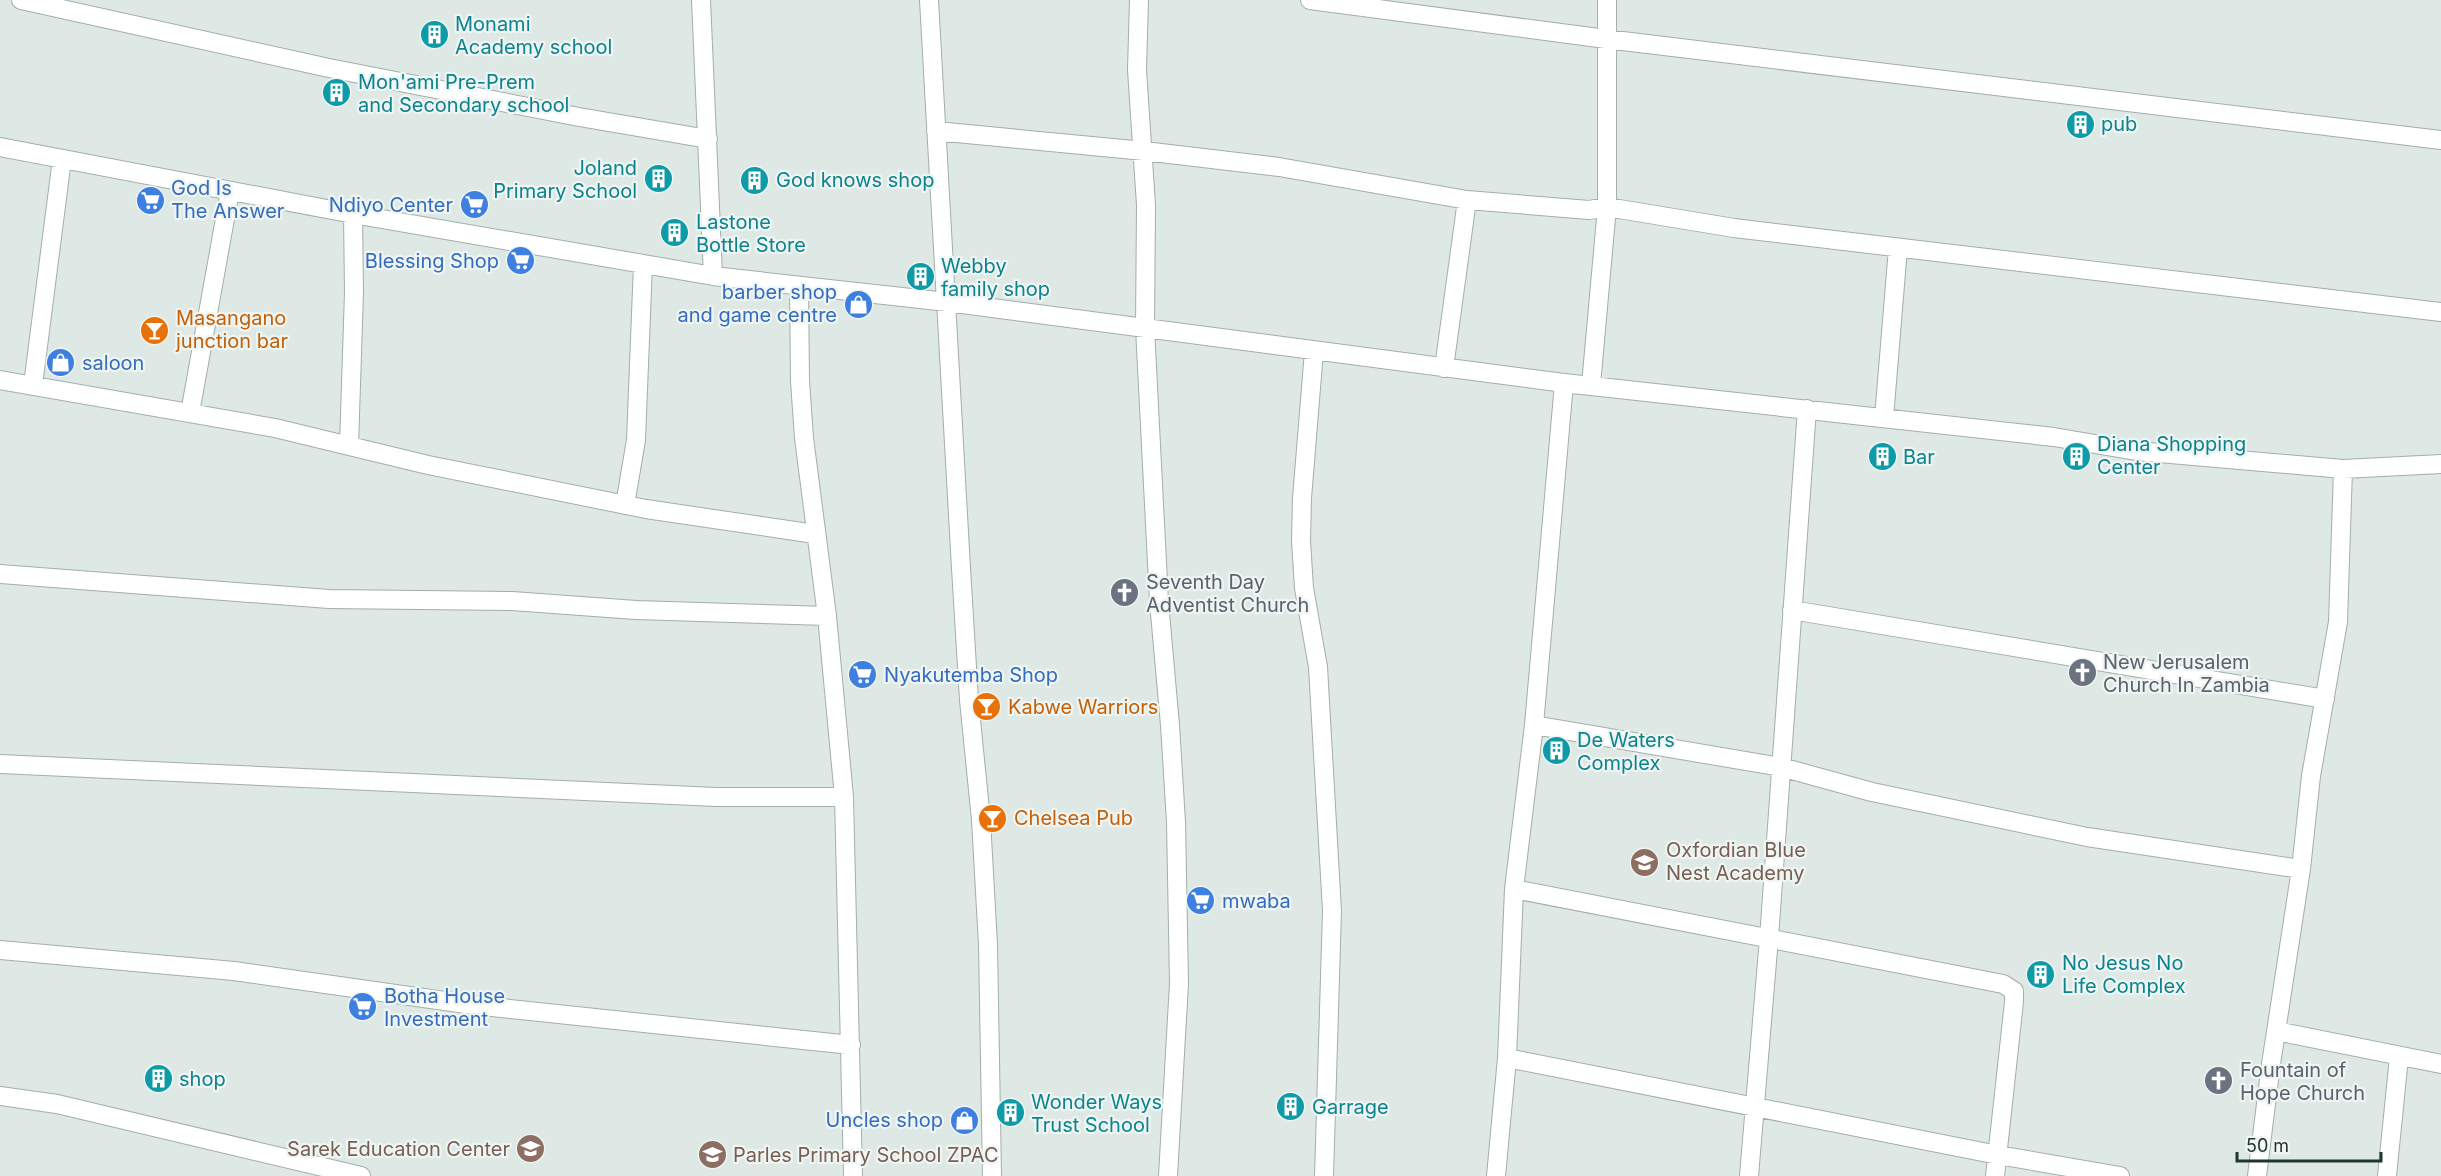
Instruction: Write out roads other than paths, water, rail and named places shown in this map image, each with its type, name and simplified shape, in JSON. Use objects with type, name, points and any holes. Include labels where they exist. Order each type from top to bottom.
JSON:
[{"type":"street","points":[[21,0],[340,70],[579,117],[708,139]]},
{"type":"street","points":[[701,0],[713,276]]},
{"type":"street","points":[[929,0],[960,557],[969,700],[981,820],[988,945],[992,1176]]},
{"type":"street","points":[[1139,0],[1137,70],[1146,205],[1145,328],[1159,603],[1176,822],[1179,983],[1168,1176]]},
{"type":"street","points":[[1310,0],[1606,39],[2441,140]]},
{"type":"street","points":[[1591,385],[1607,207],[1607,0]]},
{"type":"street","points":[[936,131],[1144,151],[1279,167],[1467,200],[1589,210],[1607,207],[1734,228],[2441,312]]},
{"type":"street","points":[[0,147],[353,214],[713,276],[947,302],[1564,383],[2054,437],[2136,451],[2343,469],[2441,464]]},
{"type":"street","points":[[33,385],[62,159]]},
{"type":"street","points":[[190,413],[230,191]]},
{"type":"street","points":[[1444,368],[1467,200]]},
{"type":"street","points":[[350,446],[354,292],[353,214]]},
{"type":"street","points":[[1884,418],[1898,248]]},
{"type":"street","points":[[625,505],[636,440],[643,264]]},
{"type":"street","points":[[799,286],[800,381],[815,534],[827,616],[844,797],[853,1176]]},
{"type":"street","points":[[1314,351],[1302,498],[1301,542],[1304,588],[1318,667],[1332,911],[1324,1176]]},
{"type":"street","points":[[0,380],[275,428],[439,467],[625,505],[815,534]]},
{"type":"street","points":[[1496,1176],[1507,1058],[1514,889],[1534,724],[1564,383]]},
{"type":"street","points":[[1749,1176],[1769,938],[1807,409]]},
{"type":"street","points":[[2257,1176],[2301,869],[2311,776],[2338,622],[2343,469]]},
{"type":"street","points":[[0,574],[328,599],[512,601],[636,610],[827,616]]},
{"type":"street","points":[[1792,610],[2325,699]]},
{"type":"street","points":[[1534,724],[1781,767],[1872,792],[2087,837],[2301,869]]},
{"type":"street","points":[[0,764],[716,797],[844,797]]},
{"type":"street","points":[[1514,889],[2003,984],[2014,991],[1995,1176]]},
{"type":"street","points":[[0,950],[234,971],[473,1005],[851,1045]]},
{"type":"street","points":[[2276,1031],[2441,1064]]},
{"type":"street","points":[[2387,1176],[2399,1057]]},
{"type":"street","points":[[1507,1058],[1998,1155],[2120,1176]]},
{"type":"street","points":[[0,1096],[57,1104],[361,1176]]},
{"type":"place","name":"Monami Academy school","points":[[434,35]]},
{"type":"place","name":"Mon'ami Pre-Prem and Secondary school","points":[[337,93]]},
{"type":"place","name":"pub","points":[[2080,124]]},
{"type":"place","name":"Joland Primary School","points":[[658,179]]},
{"type":"place","name":"God knows shop","points":[[755,180]]},
{"type":"place","name":"God Is The Answer","points":[[150,200]]},
{"type":"place","name":"Ndiyo Center","points":[[474,205]]},
{"type":"place","name":"Lastone Bottle Store","points":[[675,233]]},
{"type":"place","name":"Blessing Shop","points":[[520,261]]},
{"type":"place","name":"Webby family shop","points":[[920,277]]},
{"type":"place","name":"barber shop and game centre","points":[[858,304]]},
{"type":"place","name":"Masangano junction bar","points":[[155,330]]},
{"type":"place","name":"saloon","points":[[61,363]]},
{"type":"place","name":"Diana Shopping Center","points":[[2076,456]]},
{"type":"place","name":"Bar","points":[[1882,457]]},
{"type":"place","name":"Seventh Day Adventist Church","points":[[1125,593]]},
{"type":"place","name":"New Jerusalem Church In Zambia","points":[[2082,673]]},
{"type":"place","name":"Nyakutemba Shop","points":[[863,675]]},
{"type":"place","name":"Kabwe Warriors","points":[[987,707]]},
{"type":"place","name":"De Waters Complex","points":[[1556,751]]},
{"type":"place","name":"Chelsea Pub","points":[[993,818]]},
{"type":"place","name":"Oxfordian Blue Nest Academy","points":[[1645,862]]},
{"type":"place","name":"mwaba","points":[[1201,901]]},
{"type":"place","name":"No Jesus No Life Complex","points":[[2041,974]]},
{"type":"place","name":"Botha House Investment","points":[[363,1007]]},
{"type":"place","name":"shop","points":[[158,1079]]},
{"type":"place","name":"Fountain of Hope Church","points":[[2219,1081]]},
{"type":"place","name":"Garrage","points":[[1291,1107]]},
{"type":"place","name":"Wonder Ways Trust School","points":[[1010,1113]]},
{"type":"place","name":"Uncles shop","points":[[964,1120]]},
{"type":"place","name":"Sarek Education Center","points":[[531,1149]]},
{"type":"place","name":"Parles Primary School ZPAC","points":[[712,1155]]}]
